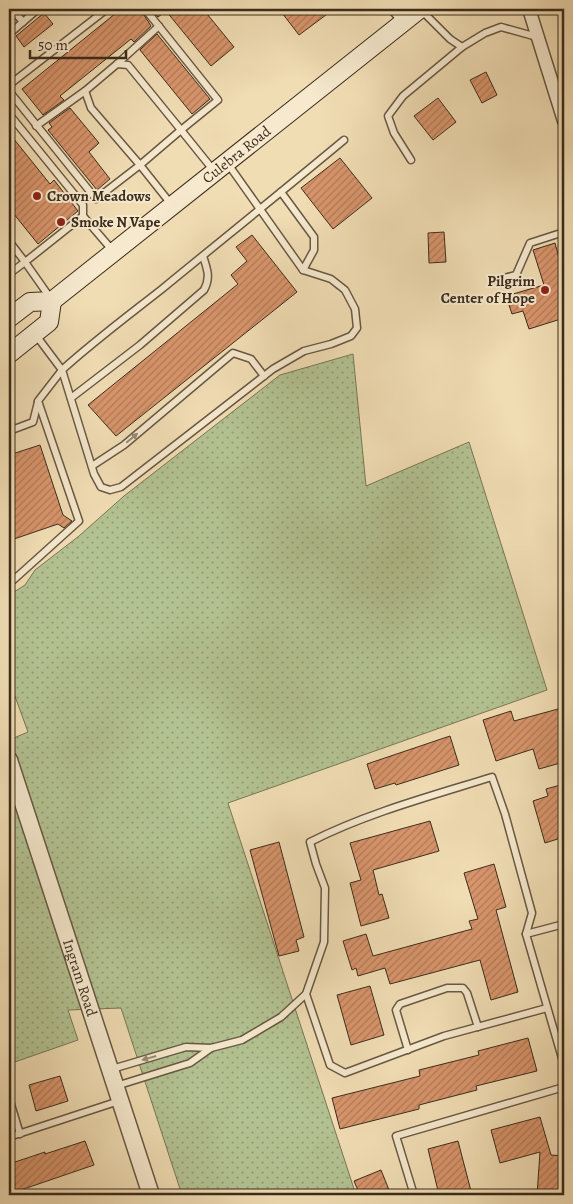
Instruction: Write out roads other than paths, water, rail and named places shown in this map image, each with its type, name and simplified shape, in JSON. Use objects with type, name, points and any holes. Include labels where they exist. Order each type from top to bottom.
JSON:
[{"type":"main road","name":"Culebra Road","points":[[52,301],[172,206],[397,16],[420,9]]},
{"type":"main road","points":[[9,318],[30,302],[52,301],[49,322],[9,354]]},
{"type":"street","points":[[529,9],[564,120]]},
{"type":"street","name":"Ingram Road","points":[[9,760],[151,1195]]},
{"type":"lane","points":[[12,9],[22,22]]},
{"type":"lane","points":[[9,34],[38,9]]},
{"type":"lane","points":[[9,85],[107,9]]},
{"type":"lane","points":[[9,92],[96,199],[218,100],[145,9]]},
{"type":"lane","points":[[420,9],[450,40],[462,47]]},
{"type":"lane","points":[[36,126],[85,91],[159,26]]},
{"type":"lane","points":[[410,160],[394,134],[388,116],[404,96],[462,47],[485,32],[501,27],[538,38]]},
{"type":"lane","points":[[35,333],[62,370],[92,466],[101,487],[110,490],[121,487],[264,376],[304,351],[331,344],[351,336],[357,328],[354,309],[344,290],[331,279],[304,270],[260,209],[220,166],[182,130],[128,65],[117,64]]},
{"type":"lane","points":[[85,91],[91,108],[172,206]]},
{"type":"lane","points":[[9,114],[84,205],[83,216],[114,252]]},
{"type":"lane","points":[[9,431],[33,422],[38,401],[62,370],[97,339],[203,256],[344,140]]},
{"type":"lane","points":[[281,192],[314,237],[314,250],[304,270]]},
{"type":"lane","points":[[9,274],[83,216]]},
{"type":"lane","points":[[496,280],[516,275],[530,243],[564,232]]},
{"type":"lane","points":[[9,241],[52,301]]},
{"type":"lane","points":[[71,398],[140,345],[204,290],[208,283],[209,273],[203,256]]},
{"type":"lane","points":[[92,466],[124,445],[233,354],[251,360],[264,376]]},
{"type":"lane","points":[[9,584],[80,521],[38,401]]},
{"type":"lane","points":[[111,1069],[186,1047],[211,1048],[242,1040],[281,1017],[306,994],[324,942],[325,888],[310,842],[328,832],[492,777],[505,814],[532,913],[526,934],[564,1065]]},
{"type":"lane","points":[[526,934],[564,924]]},
{"type":"lane","points":[[408,1050],[396,1010],[400,1004],[447,988],[463,988],[467,994],[478,1027]]},
{"type":"lane","points":[[306,994],[330,1065],[345,1073],[444,1036],[547,1008]]},
{"type":"lane","points":[[9,1137],[91,1111],[118,1094],[190,1063],[211,1048]]},
{"type":"lane","points":[[414,1195],[396,1136],[564,1088]]},
{"type":"lane","points":[[9,1102],[20,1134]]},
{"type":"place","name":"Crown Meadows","points":[[37,196]]},
{"type":"place","name":"Smoke N Vape","points":[[61,222]]},
{"type":"place","name":"Pilgrim Center of Hope","points":[[545,290]]}]
